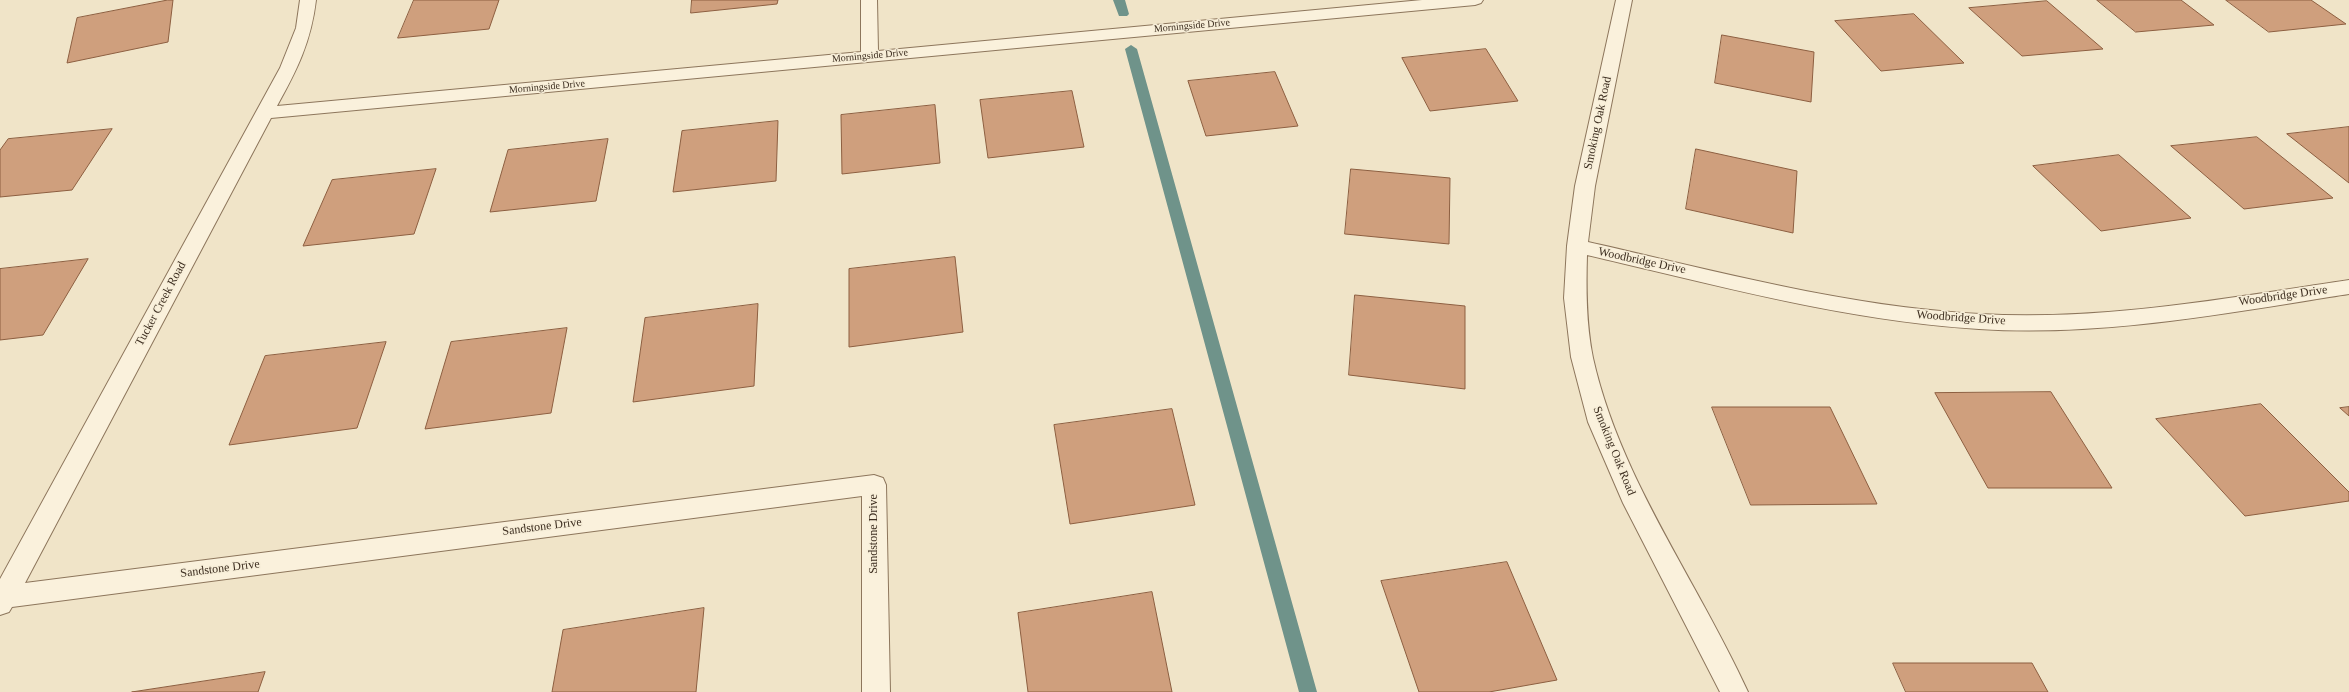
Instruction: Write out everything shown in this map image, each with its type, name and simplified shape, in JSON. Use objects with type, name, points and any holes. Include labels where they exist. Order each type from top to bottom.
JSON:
[{"type":"street","name":"Tucker Creek Road","points":[[2,600],[291,62],[304,28],[308,0]]},
{"type":"street","points":[[869,0],[870,56]]},
{"type":"street","name":"Morningside Drive","points":[[264,113],[870,56],[1387,4],[1475,0]]},
{"type":"street","name":"Smoking Oak Road","points":[[1624,0],[1585,186],[1577,246],[1575,298],[1582,357],[1600,422],[1635,502],[1734,692]]},
{"type":"street","name":"Woodbridge Drive","points":[[1577,246],[1842,305],[1910,315],[1971,320],[2036,323],[2099,320],[2175,312],[2349,287]]},
{"type":"street","name":"Sandstone Drive","points":[[2,600],[874,485],[876,692]]},
{"type":"building","points":[[173,0],[168,42],[67,63],[77,18]]},
{"type":"building","points":[[414,0],[499,0],[489,29],[398,38]]},
{"type":"building","points":[[692,0],[778,0],[777,4],[691,13]]},
{"type":"building","points":[[2097,0],[2181,0],[2214,25],[2136,32]]},
{"type":"building","points":[[2226,0],[2311,0],[2346,24],[2269,32]]},
{"type":"building","points":[[2047,1],[2103,49],[2022,56],[1969,8]]},
{"type":"building","points":[[1914,14],[1964,63],[1881,71],[1835,21]]},
{"type":"building","points":[[1722,35],[1814,52],[1811,102],[1715,83]]},
{"type":"building","points":[[1486,49],[1518,101],[1430,111],[1402,58]]},
{"type":"building","points":[[1275,72],[1298,126],[1206,136],[1188,81]]},
{"type":"building","points":[[1072,91],[1084,147],[988,158],[980,100]]},
{"type":"building","points":[[935,105],[940,163],[842,174],[841,115]]},
{"type":"building","points":[[778,121],[776,181],[673,192],[682,131]]},
{"type":"building","points":[[2349,127],[2349,183],[2287,134]]},
{"type":"building","points":[[112,129],[72,190],[0,197],[0,150],[8,139]]},
{"type":"building","points":[[2257,137],[2333,198],[2244,209],[2171,146]]},
{"type":"building","points":[[608,139],[596,201],[490,212],[508,150]]},
{"type":"building","points":[[1696,149],[1797,171],[1793,233],[1686,209]]},
{"type":"building","points":[[2119,155],[2191,218],[2101,231],[2033,166]]},
{"type":"building","points":[[436,169],[414,234],[303,246],[332,180]]},
{"type":"building","points":[[1351,169],[1450,178],[1449,244],[1345,234]]},
{"type":"building","points":[[955,257],[963,332],[849,347],[849,269]]},
{"type":"building","points":[[88,259],[43,335],[0,340],[0,269]]},
{"type":"building","points":[[1355,295],[1465,306],[1465,389],[1349,375]]},
{"type":"building","points":[[758,304],[754,386],[633,402],[645,318]]},
{"type":"building","points":[[567,328],[551,413],[425,429],[451,342]]},
{"type":"building","points":[[386,342],[357,428],[229,445],[265,356]]},
{"type":"building","points":[[2051,392],[2112,488],[1988,488],[1935,393]]},
{"type":"building","points":[[2261,404],[2349,492],[2349,501],[2245,516],[2156,419]]},
{"type":"building","points":[[1712,407],[1830,407],[1877,504],[1751,505]]},
{"type":"building","points":[[2349,407],[2349,416],[2340,408]]},
{"type":"building","points":[[1172,409],[1195,505],[1070,524],[1054,425]]},
{"type":"building","points":[[1507,562],[1557,680],[1489,692],[1419,692],[1381,581]]},
{"type":"building","points":[[1152,592],[1172,692],[1028,692],[1018,613]]},
{"type":"building","points":[[704,608],[696,692],[552,692],[563,630]]},
{"type":"building","points":[[1893,663],[2032,663],[2048,692],[1906,692]]},
{"type":"building","points":[[265,672],[258,692],[132,692]]},
{"type":"waterway","points":[[1119,0],[1123,14]]},
{"type":"waterway","points":[[1131,49],[1308,692]]}]
